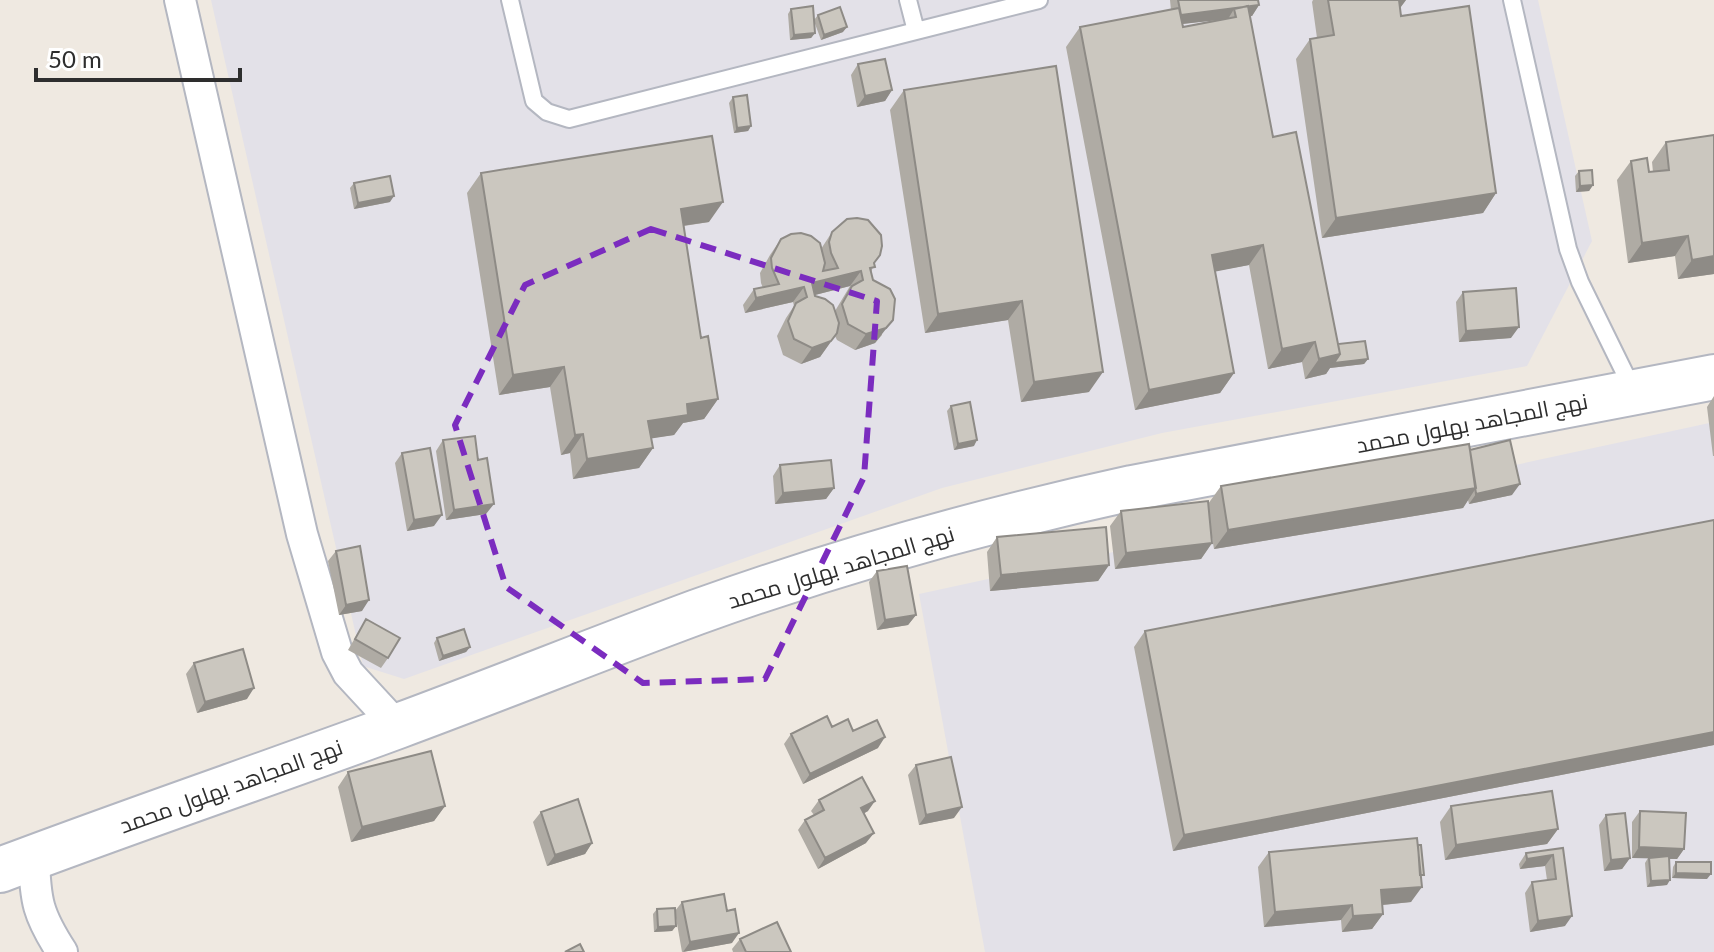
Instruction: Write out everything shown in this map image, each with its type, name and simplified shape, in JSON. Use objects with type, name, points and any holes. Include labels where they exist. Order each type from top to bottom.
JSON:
[{"type":"street","points":[[180,0],[306,549],[337,652],[348,673],[397,726]]},
{"type":"street","name":"نهج المجاهد بهلول محمد","points":[[17,863],[397,726],[699,612],[834,566],[1018,514],[1132,488],[1714,377]]},
{"type":"street","points":[[17,863],[45,926],[62,952]]},
{"type":"lane","points":[[510,0],[534,101],[547,112],[569,119],[1039,0]]},
{"type":"lane","points":[[908,0],[916,31]]},
{"type":"lane","points":[[1512,0],[1568,249],[1580,282],[1633,392]]},
{"type":"highlighted area","points":[[651,229],[877,301],[864,477],[765,679],[643,683],[506,587],[455,425],[525,285]]},
{"type":"shaded area","points":[[211,0],[1538,0],[1592,241],[1527,366],[1162,433],[942,488],[404,679],[363,666]]},
{"type":"shaded area","points":[[1714,422],[1714,952],[985,952],[919,594]]},
{"type":"building","points":[[1178,0],[1258,0],[1259,5],[1181,15]]},
{"type":"building","points":[[1328,0],[1399,0],[1401,16],[1469,6],[1496,193],[1336,218],[1310,39],[1334,35]]},
{"type":"building","points":[[813,6],[815,33],[794,35],[791,9]]},
{"type":"building","points":[[1248,6],[1273,137],[1296,132],[1340,354],[1319,359],[1315,342],[1282,349],[1263,245],[1212,255],[1234,373],[1149,390],[1080,27],[1179,8],[1183,27],[1236,17],[1234,9]]},
{"type":"building","points":[[840,7],[847,27],[824,35],[818,15]]},
{"type":"building","points":[[885,59],[892,90],[865,96],[858,64]]},
{"type":"building","points":[[1056,66],[1103,372],[1034,382],[1022,301],[938,314],[904,90]]},
{"type":"building","points":[[747,95],[751,126],[737,128],[733,97]]},
{"type":"building","points":[[1714,135],[1714,256],[1692,260],[1688,236],[1642,243],[1631,161],[1647,158],[1649,172],[1669,170],[1666,142]]},
{"type":"building","points":[[712,136],[723,202],[681,209],[701,338],[708,336],[718,399],[687,404],[688,415],[648,421],[653,448],[587,459],[583,434],[575,435],[564,367],[513,375],[481,173]]},
{"type":"building","points":[[1592,170],[1593,185],[1580,186],[1579,171]]},
{"type":"building","points":[[390,176],[394,196],[358,203],[354,183]]},
{"type":"building","points":[[847,219],[868,220],[881,235],[880,255],[874,263],[875,267],[870,268],[873,280],[890,289],[895,299],[893,320],[886,328],[866,334],[848,324],[842,304],[852,286],[863,280],[861,271],[812,283],[815,296],[833,305],[839,323],[831,341],[812,348],[794,339],[788,321],[796,303],[807,297],[804,287],[756,298],[754,289],[779,284],[771,258],[781,239],[791,234],[811,236],[820,243],[825,263],[823,271],[838,268],[829,242],[832,232]]},
{"type":"building","points":[[1516,288],[1519,327],[1466,331],[1463,292]]},
{"type":"building","points":[[1365,341],[1368,359],[1334,363],[1340,354],[1338,344]]},
{"type":"building","points":[[970,402],[977,440],[958,444],[951,406]]},
{"type":"building","points":[[475,436],[478,460],[487,458],[494,504],[454,510],[443,440]]},
{"type":"building","points":[[1510,440],[1520,484],[1476,494],[1470,450]]},
{"type":"building","points":[[1469,444],[1476,488],[1228,530],[1221,486]]},
{"type":"building","points":[[430,448],[442,515],[414,520],[402,453]]},
{"type":"building","points":[[831,460],[834,488],[783,493],[780,465]]},
{"type":"building","points":[[1208,501],[1212,543],[1126,553],[1121,511]]},
{"type":"building","points":[[1714,520],[1714,732],[1184,835],[1145,631]]},
{"type":"building","points":[[1106,527],[1109,565],[1001,575],[997,537]]},
{"type":"building","points":[[360,546],[369,600],[346,605],[336,551]]},
{"type":"building","points":[[907,566],[916,615],[885,620],[877,571]]},
{"type":"building","points":[[366,619],[400,638],[388,658],[355,639]]},
{"type":"building","points":[[464,629],[470,647],[443,656],[437,638]]},
{"type":"building","points":[[243,649],[254,688],[205,702],[194,663]]},
{"type":"building","points":[[827,716],[832,727],[848,719],[853,731],[877,720],[885,737],[810,774],[791,734]]},
{"type":"building","points":[[431,751],[445,806],[362,827],[348,772]]},
{"type":"building","points":[[951,757],[962,807],[926,815],[916,765]]},
{"type":"building","points":[[862,777],[875,801],[861,808],[874,833],[825,858],[805,820],[824,810],[819,800]]},
{"type":"building","points":[[1552,791],[1558,829],[1456,845],[1451,806]]},
{"type":"building","points":[[578,799],[592,843],[555,855],[541,812]]},
{"type":"building","points":[[1640,811],[1686,813],[1684,849],[1639,847]]},
{"type":"building","points":[[1625,813],[1630,858],[1611,860],[1606,815]]},
{"type":"building","points":[[1417,838],[1422,887],[1381,890],[1383,914],[1353,916],[1352,905],[1275,912],[1269,852]]},
{"type":"building","points":[[1418,845],[1421,845],[1424,875],[1420,875]]},
{"type":"building","points":[[1563,848],[1572,916],[1538,921],[1532,882],[1556,879],[1553,855],[1527,859],[1526,853]]},
{"type":"building","points":[[1669,856],[1670,880],[1651,881],[1649,858]]},
{"type":"building","points":[[1676,862],[1711,862],[1711,874],[1676,873]]},
{"type":"building","points":[[724,894],[727,911],[735,909],[739,933],[690,942],[682,902]]},
{"type":"building","points":[[675,908],[676,926],[658,927],[657,909]]},
{"type":"building","points":[[777,922],[791,952],[746,952],[740,939]]},
{"type":"building","points":[[580,944],[584,952],[565,952]]}]
